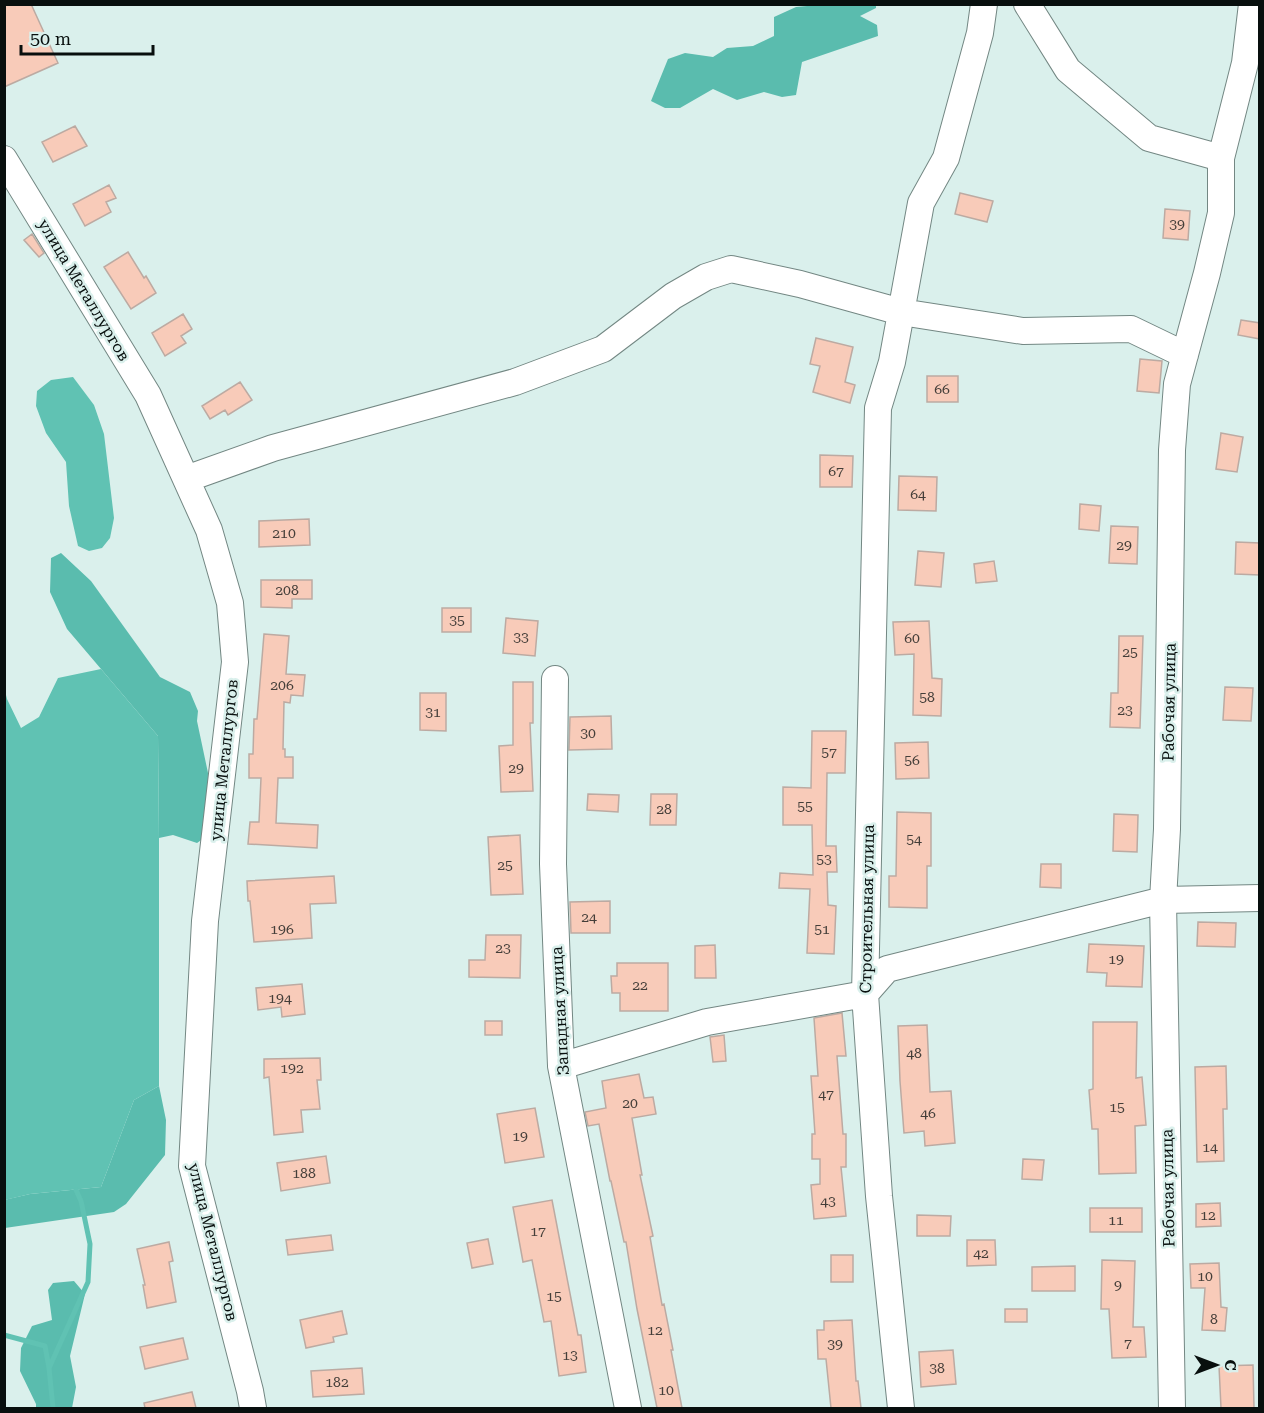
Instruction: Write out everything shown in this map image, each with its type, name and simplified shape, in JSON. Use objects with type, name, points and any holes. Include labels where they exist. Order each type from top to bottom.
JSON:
[{"type":"street","name":"Строительная улица","points":[[901,1408],[879,1196],[864,994],[878,408],[892,362],[921,203],[946,158],[980,33],[984,4]]},
{"type":"street","points":[[1027,4],[1068,70],[1149,138],[1221,158]]},
{"type":"street","name":"Рабочая улица","points":[[1172,1408],[1163,900],[1167,829],[1172,450],[1177,384],[1221,213],[1221,158],[1245,63],[1252,4]]},
{"type":"street","name":"улица Металлургов","points":[[4,159],[148,395],[209,530],[230,603],[235,662],[205,921],[192,1166],[253,1408]]},
{"type":"street","points":[[186,479],[273,448],[516,382],[603,349],[673,296],[706,277],[731,269],[800,284],[901,312],[1023,331],[1131,329],[1185,355]]},
{"type":"street","name":"Западная улица","points":[[555,679],[553,864],[561,1066],[628,1408]]},
{"type":"street","points":[[561,1066],[707,1022],[864,994],[887,969],[1163,900],[1260,898]]},
{"type":"shaded area","points":[[876,5],[876,8],[860,16],[877,25],[878,36],[802,62],[796,95],[782,97],[764,92],[737,100],[713,89],[680,108],[665,108],[651,101],[668,59],[685,53],[713,57],[727,48],[753,46],[774,36],[774,17],[796,7]]},
{"type":"shaded area","points":[[73,377],[94,405],[104,434],[114,518],[110,538],[102,548],[89,551],[78,546],[69,506],[66,462],[46,433],[36,406],[37,391],[51,380]]},
{"type":"shaded area","points":[[61,553],[91,581],[160,677],[190,692],[198,711],[197,721],[208,773],[207,836],[197,843],[173,835],[159,838],[158,736],[67,629],[50,592],[51,558]]},
{"type":"shaded area","points":[[101,669],[158,736],[159,1086],[134,1100],[101,1187],[30,1194],[5,1200],[5,691],[21,728],[39,717],[58,678]]},
{"type":"shaded area","points":[[159,1086],[166,1120],[165,1155],[126,1204],[114,1212],[5,1228],[4,1200],[30,1194],[101,1187],[134,1100]]},
{"type":"shaded area","points":[[74,1281],[85,1294],[70,1356],[76,1387],[72,1408],[36,1408],[20,1371],[21,1348],[32,1326],[52,1320],[48,1290],[53,1283]]},
{"type":"building","points":[[4,4],[31,4],[58,63],[4,87]]},
{"type":"building","points":[[75,126],[87,146],[53,162],[42,142]]},
{"type":"building","points":[[109,185],[116,198],[106,202],[111,212],[85,226],[73,204]]},
{"type":"building","points":[[960,193],[993,201],[987,222],[955,214]]},
{"type":"building","points":[[1165,209],[1190,211],[1188,240],[1163,238]]},
{"type":"building","points":[[32,234],[44,253],[39,257],[24,240]]},
{"type":"building","points":[[128,252],[156,293],[131,309],[104,267]]},
{"type":"building","points":[[183,314],[192,329],[181,336],[186,343],[165,356],[152,333]]},
{"type":"building","points":[[1241,320],[1260,323],[1260,339],[1238,335]]},
{"type":"building","points":[[816,338],[853,347],[845,382],[855,385],[850,403],[813,392],[820,366],[810,364]]},
{"type":"building","points":[[1140,359],[1162,361],[1159,393],[1137,391]]},
{"type":"building","points":[[927,376],[958,376],[958,402],[927,402]]},
{"type":"building","points":[[240,382],[252,400],[228,415],[225,410],[210,419],[202,406]]},
{"type":"building","points":[[1221,433],[1243,437],[1237,472],[1216,469]]},
{"type":"building","points":[[820,455],[853,456],[852,487],[820,487]]},
{"type":"building","points":[[899,476],[937,477],[936,511],[898,510]]},
{"type":"building","points":[[1080,504],[1101,506],[1099,531],[1079,529]]},
{"type":"building","points":[[309,519],[310,545],[259,547],[259,521]]},
{"type":"building","points":[[1111,526],[1138,527],[1137,564],[1109,563]]},
{"type":"building","points":[[1236,542],[1260,543],[1260,575],[1235,574]]},
{"type":"building","points":[[918,551],[944,553],[941,587],[915,585]]},
{"type":"building","points":[[994,561],[997,581],[976,583],[974,564]]},
{"type":"building","points":[[261,580],[312,580],[312,599],[292,599],[292,608],[261,607]]},
{"type":"building","points":[[442,608],[471,608],[471,632],[442,632]]},
{"type":"building","points":[[506,618],[538,621],[535,656],[503,653]]},
{"type":"building","points":[[929,621],[932,678],[942,679],[941,716],[913,715],[914,654],[895,655],[893,622]]},
{"type":"building","points":[[264,634],[289,636],[286,674],[305,675],[303,696],[291,695],[290,703],[284,702],[283,749],[285,749],[285,757],[293,757],[293,778],[278,778],[276,823],[318,825],[317,848],[248,844],[250,822],[259,822],[261,778],[249,778],[249,754],[253,754],[254,719],[257,719]]},
{"type":"building","points":[[1119,636],[1143,636],[1140,728],[1110,727],[1111,693],[1118,693]]},
{"type":"building","points":[[513,682],[533,682],[533,723],[530,723],[533,791],[501,792],[499,746],[513,745]]},
{"type":"building","points":[[1225,687],[1253,688],[1251,721],[1223,720]]},
{"type":"building","points":[[420,693],[446,693],[446,731],[420,730]]},
{"type":"building","points":[[611,716],[612,749],[569,750],[570,717]]},
{"type":"building","points":[[812,731],[846,731],[845,773],[827,773],[826,846],[836,846],[837,872],[827,872],[828,905],[836,906],[834,954],[807,953],[810,889],[779,888],[780,873],[813,875],[812,825],[783,825],[783,787],[811,788]]},
{"type":"building","points":[[928,742],[929,778],[896,779],[895,743]]},
{"type":"building","points":[[588,794],[619,795],[618,812],[587,810]]},
{"type":"building","points":[[651,794],[677,794],[676,825],[650,825]]},
{"type":"building","points":[[897,812],[931,813],[931,866],[927,866],[927,908],[889,907],[889,876],[896,876]]},
{"type":"building","points":[[1114,814],[1138,815],[1137,852],[1113,851]]},
{"type":"building","points":[[520,835],[523,894],[491,895],[488,837]]},
{"type":"building","points":[[1041,864],[1061,864],[1061,888],[1040,887]]},
{"type":"building","points":[[334,876],[336,903],[310,904],[312,938],[254,942],[247,881]]},
{"type":"building","points":[[610,901],[610,933],[571,933],[570,902]]},
{"type":"building","points":[[1198,922],[1236,923],[1235,947],[1197,946]]},
{"type":"building","points":[[486,935],[521,935],[520,978],[469,977],[469,960],[485,960]]},
{"type":"building","points":[[1089,944],[1144,946],[1142,987],[1106,986],[1107,973],[1087,972]]},
{"type":"building","points":[[715,945],[716,978],[695,978],[695,946]]},
{"type":"building","points":[[617,963],[668,963],[668,1011],[620,1011],[620,993],[612,993],[611,976],[617,976]]},
{"type":"building","points":[[302,984],[305,1014],[282,1017],[281,1007],[258,1010],[256,988]]},
{"type":"building","points":[[842,1013],[846,1056],[837,1056],[843,1134],[846,1134],[846,1167],[841,1167],[846,1216],[814,1219],[811,1185],[820,1184],[820,1159],[812,1159],[812,1134],[815,1134],[811,1076],[818,1076],[814,1018]]},
{"type":"building","points":[[485,1021],[502,1021],[502,1035],[485,1035]]},
{"type":"building","points":[[1093,1022],[1137,1022],[1136,1078],[1142,1077],[1146,1125],[1135,1126],[1136,1173],[1099,1174],[1098,1129],[1092,1129],[1089,1090],[1093,1089]]},
{"type":"building","points":[[927,1025],[930,1092],[951,1091],[955,1143],[925,1146],[924,1131],[904,1133],[898,1026]]},
{"type":"building","points":[[724,1035],[726,1061],[713,1062],[710,1037]]},
{"type":"building","points":[[320,1058],[321,1080],[317,1080],[320,1109],[301,1110],[303,1132],[274,1135],[269,1077],[264,1078],[264,1059]]},
{"type":"building","points":[[1226,1066],[1227,1109],[1223,1109],[1224,1161],[1197,1162],[1195,1067]]},
{"type":"building","points":[[639,1074],[644,1098],[653,1097],[656,1114],[632,1118],[642,1175],[640,1175],[653,1236],[650,1237],[662,1305],[664,1304],[673,1350],[671,1350],[682,1408],[657,1408],[626,1242],[624,1242],[610,1181],[599,1124],[588,1126],[585,1112],[606,1108],[602,1081]]},
{"type":"building","points":[[535,1108],[544,1157],[505,1163],[497,1114]]},
{"type":"building","points":[[326,1156],[330,1183],[281,1191],[277,1163]]},
{"type":"building","points":[[1023,1159],[1044,1160],[1042,1180],[1022,1179]]},
{"type":"building","points":[[552,1200],[578,1335],[581,1335],[586,1372],[559,1376],[551,1321],[544,1322],[532,1260],[523,1262],[513,1207]]},
{"type":"building","points":[[1220,1203],[1221,1226],[1196,1227],[1196,1204]]},
{"type":"building","points":[[1090,1208],[1142,1208],[1142,1232],[1090,1232]]},
{"type":"building","points":[[917,1215],[951,1216],[950,1236],[917,1236]]},
{"type":"building","points":[[331,1235],[333,1250],[288,1255],[286,1240]]},
{"type":"building","points":[[488,1239],[493,1264],[472,1268],[467,1243]]},
{"type":"building","points":[[967,1240],[995,1240],[996,1265],[967,1266]]},
{"type":"building","points":[[169,1242],[173,1261],[169,1262],[176,1302],[147,1308],[143,1285],[145,1285],[137,1249]]},
{"type":"building","points":[[831,1255],[853,1255],[853,1282],[831,1282]]},
{"type":"building","points":[[1102,1260],[1135,1261],[1133,1327],[1144,1327],[1146,1357],[1112,1358],[1109,1309],[1101,1309]]},
{"type":"building","points":[[1219,1263],[1221,1307],[1227,1308],[1225,1331],[1202,1330],[1205,1288],[1191,1288],[1190,1264]]},
{"type":"building","points":[[1075,1266],[1075,1291],[1032,1291],[1032,1267]]},
{"type":"building","points":[[1005,1309],[1027,1309],[1027,1322],[1005,1322]]},
{"type":"building","points":[[342,1311],[347,1334],[333,1337],[334,1342],[306,1348],[300,1320]]},
{"type":"building","points":[[852,1320],[856,1381],[858,1381],[861,1408],[831,1408],[826,1359],[818,1359],[817,1330],[824,1330],[824,1321]]},
{"type":"building","points":[[183,1338],[188,1359],[145,1369],[140,1347]]},
{"type":"building","points":[[953,1350],[956,1384],[921,1387],[919,1352]]},
{"type":"building","points":[[1253,1365],[1254,1408],[1221,1408],[1219,1366]]},
{"type":"building","points":[[362,1368],[364,1394],[313,1397],[311,1371]]},
{"type":"building","points":[[192,1392],[196,1408],[145,1408],[144,1403]]},
{"type":"waterway","points":[[53,1408],[49,1368],[88,1282],[90,1244],[81,1201],[76,1190]]},
{"type":"waterway","points":[[4,1335],[45,1346],[49,1368]]}]
